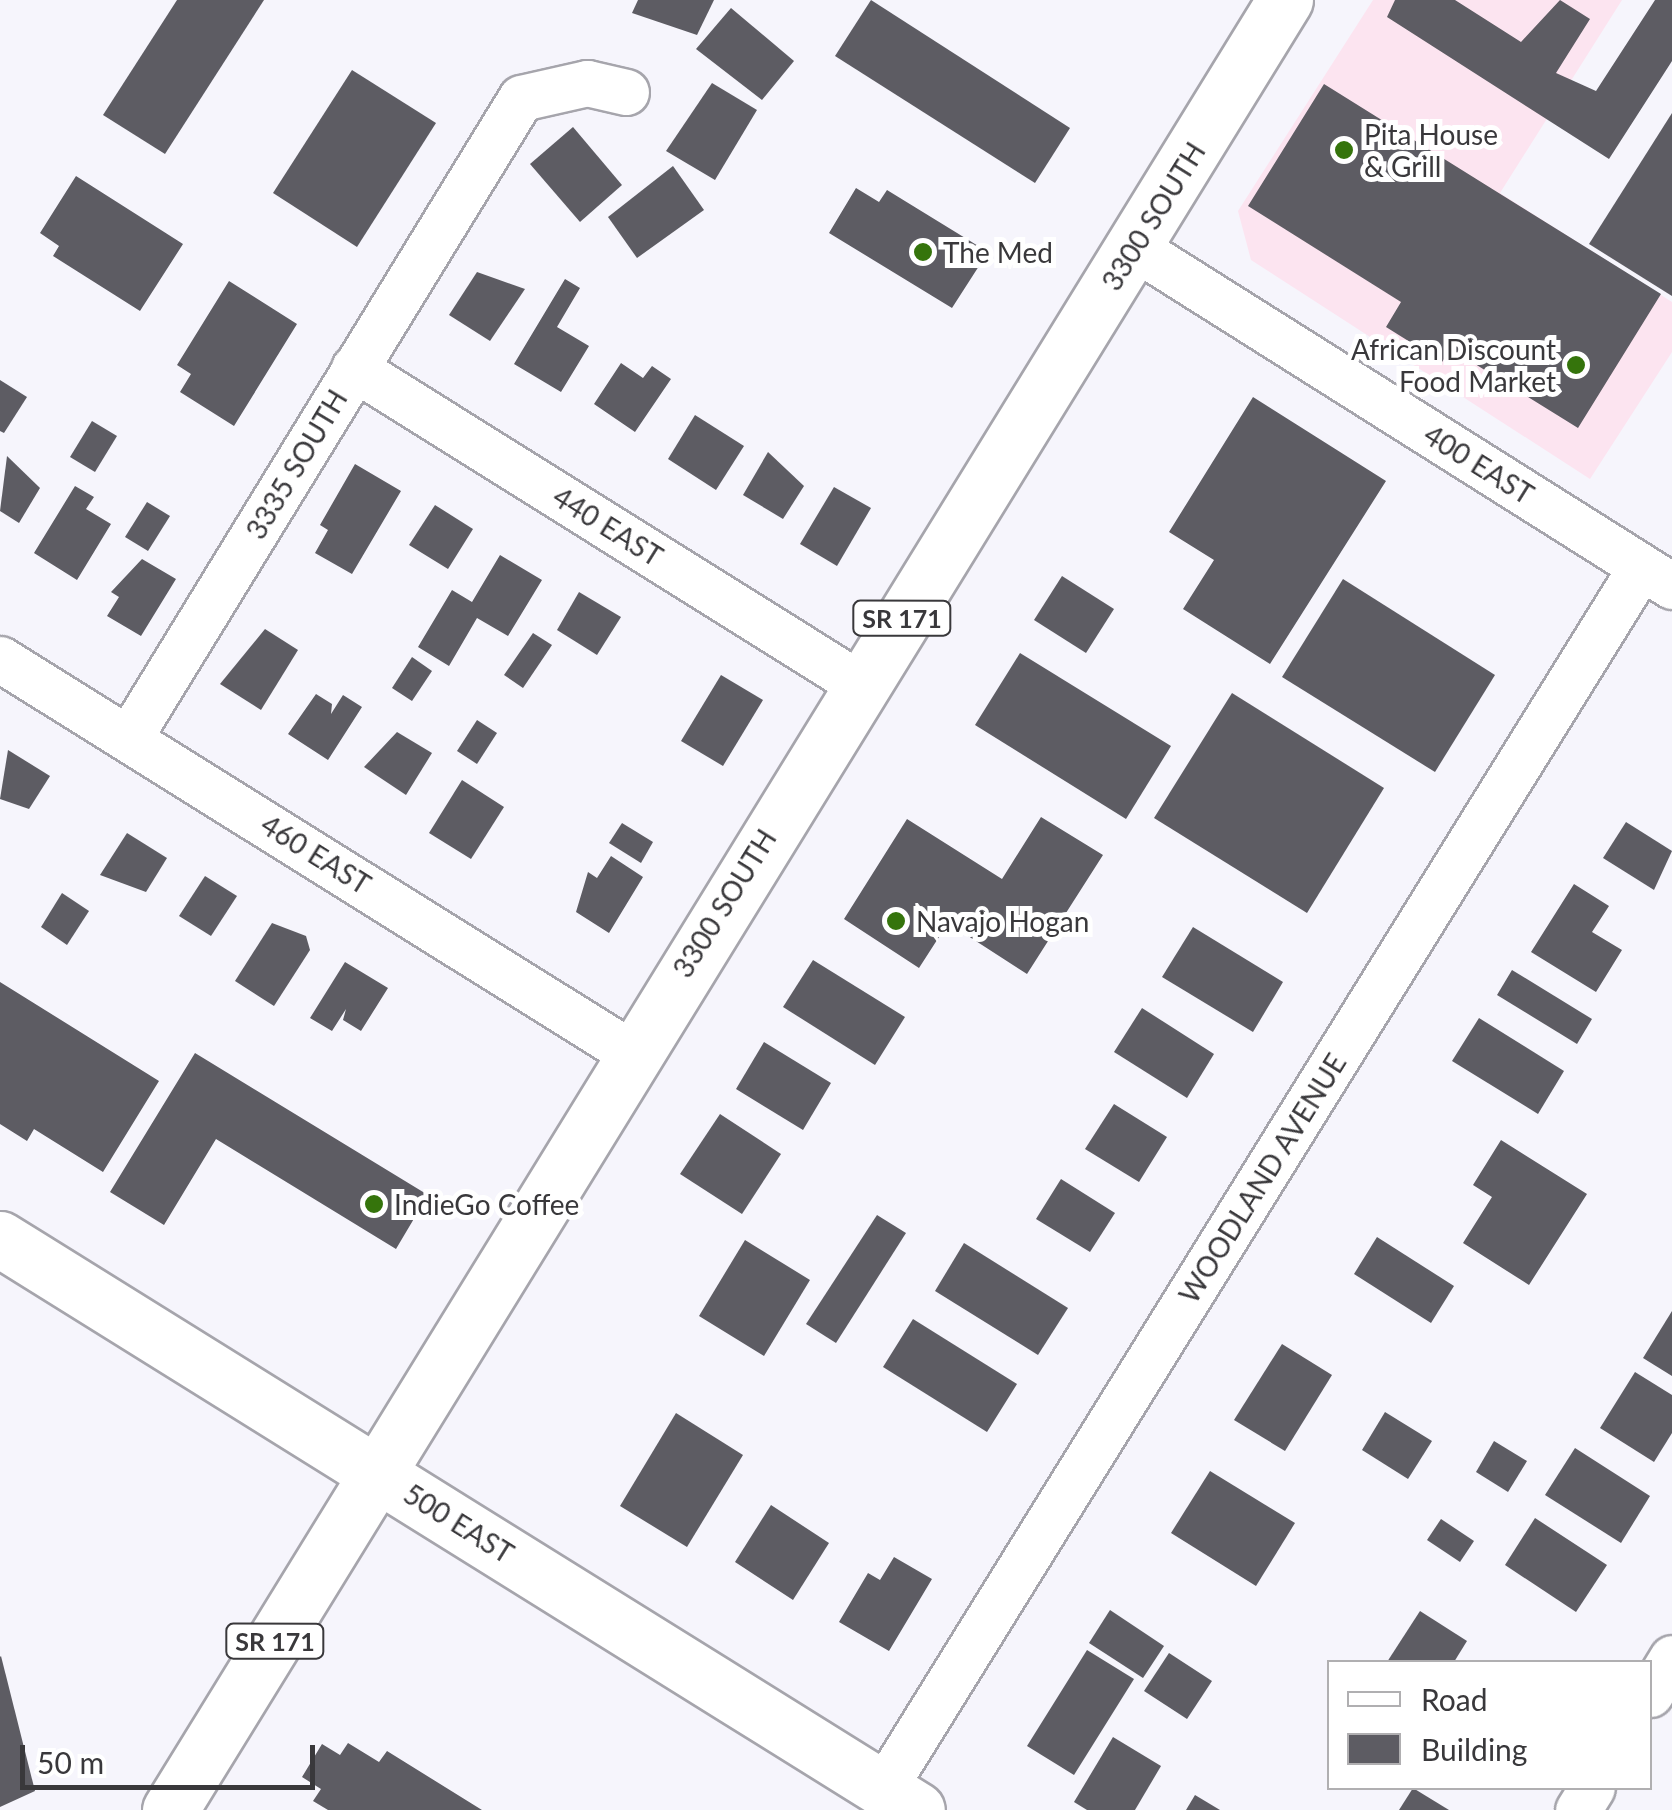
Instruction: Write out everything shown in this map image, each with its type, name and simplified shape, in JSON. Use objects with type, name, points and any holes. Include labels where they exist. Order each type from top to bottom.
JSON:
[{"type":"main road","name":"3300 SOUTH","points":[[170,1810],[380,1472],[630,1053],[1285,0]]},
{"type":"main road","name":"500 EAST","points":[[0,1238],[900,1799]]},
{"type":"street","name":"3335 SOUTH","points":[[130,736],[521,98],[588,83],[626,92]]},
{"type":"street","name":"400 EAST","points":[[1134,247],[1656,576]]},
{"type":"street","name":"440 EAST","points":[[354,368],[861,685]]},
{"type":"street","name":"WOODLAND AVENUE","points":[[900,1799],[1656,576]]},
{"type":"street","name":"460 EAST","points":[[0,658],[630,1053]]},
{"type":"street","points":[[1652,1691],[1672,1658]]},
{"type":"shaded area","points":[[1373,0],[1622,0],[1500,193],[1672,302],[1672,352],[1590,479],[1251,260],[1238,211]]},
{"type":"building","points":[[177,0],[264,0],[165,154],[103,115]]},
{"type":"building","points":[[638,0],[714,0],[697,35],[632,13]]},
{"type":"building","points":[[871,0],[1070,128],[1035,183],[835,56]]},
{"type":"building","points":[[1395,0],[1455,0],[1521,42],[1560,0],[1590,19],[1556,73],[1596,91],[1655,0],[1672,0],[1672,61],[1609,159],[1387,17]]},
{"type":"building","points":[[731,8],[794,61],[762,100],[696,49]]},
{"type":"building","points":[[352,70],[436,123],[357,247],[273,193]]},
{"type":"building","points":[[712,83],[757,110],[715,180],[666,151]]},
{"type":"building","points":[[1324,84],[1661,294],[1578,428],[1451,349],[1442,362],[1386,327],[1401,302],[1248,206]]},
{"type":"building","points":[[1672,113],[1672,296],[1589,244]]},
{"type":"building","points":[[573,127],[622,185],[580,222],[530,164]]},
{"type":"building","points":[[673,166],[704,210],[637,258],[608,217]]},
{"type":"building","points":[[76,176],[183,244],[140,311],[53,256],[59,246],[40,233]]},
{"type":"building","points":[[856,188],[879,202],[887,190],[988,252],[952,308],[829,233]]},
{"type":"building","points":[[477,272],[525,289],[490,341],[449,315]]},
{"type":"building","points":[[565,279],[580,288],[557,327],[589,346],[561,392],[514,364]]},
{"type":"building","points":[[229,281],[297,324],[234,426],[180,392],[191,374],[177,365]]},
{"type":"building","points":[[621,363],[643,378],[652,366],[671,379],[635,432],[594,404]]},
{"type":"building","points":[[0,380],[27,397],[4,433],[0,431]]},
{"type":"building","points":[[1253,397],[1386,481],[1270,664],[1183,609],[1214,560],[1169,532]]},
{"type":"building","points":[[695,415],[744,446],[716,490],[668,459]]},
{"type":"building","points":[[92,421],[117,436],[95,472],[70,457]]},
{"type":"building","points":[[768,452],[804,486],[783,519],[743,495]]},
{"type":"building","points":[[7,456],[40,488],[19,523],[0,511]]},
{"type":"building","points":[[355,464],[401,491],[352,574],[315,553],[328,530],[320,525]]},
{"type":"building","points":[[75,486],[94,497],[86,509],[111,524],[77,580],[34,553]]},
{"type":"building","points":[[834,487],[871,508],[837,566],[800,544]]},
{"type":"building","points":[[147,502],[170,516],[148,551],[125,537]]},
{"type":"building","points":[[435,505],[473,529],[448,569],[409,545]]},
{"type":"building","points":[[500,555],[542,580],[508,636],[477,618],[449,666],[418,647],[452,590],[472,602]]},
{"type":"building","points":[[142,559],[176,579],[141,636],[107,616],[119,597],[111,592]]},
{"type":"building","points":[[1062,576],[1114,609],[1086,653],[1034,620]]},
{"type":"building","points":[[1343,579],[1495,675],[1435,772],[1282,677]]},
{"type":"building","points":[[579,592],[621,617],[597,655],[557,630]]},
{"type":"building","points":[[265,629],[298,650],[261,710],[220,684]]},
{"type":"building","points":[[533,633],[552,645],[523,688],[504,675]]},
{"type":"building","points":[[1020,653],[1171,746],[1126,819],[975,725]]},
{"type":"building","points":[[412,657],[432,671],[412,701],[392,688]]},
{"type":"building","points":[[721,675],[763,700],[723,766],[681,741]]},
{"type":"building","points":[[1232,693],[1384,788],[1307,913],[1154,818]]},
{"type":"building","points":[[316,694],[332,704],[331,714],[343,695],[362,707],[328,760],[288,734]]},
{"type":"building","points":[[477,720],[497,733],[477,764],[457,751]]},
{"type":"building","points":[[397,732],[432,753],[406,795],[364,767]]},
{"type":"building","points":[[8,750],[50,776],[29,809],[0,799]]},
{"type":"building","points":[[462,780],[504,807],[471,859],[429,833]]},
{"type":"building","points":[[1041,817],[1103,855],[1027,974],[948,923],[919,968],[844,919],[907,819],[1002,879]]},
{"type":"building","points":[[1626,822],[1672,851],[1654,890],[1603,858]]},
{"type":"building","points":[[622,823],[653,842],[641,863],[609,843]]},
{"type":"building","points":[[127,833],[167,858],[146,892],[100,875]]},
{"type":"building","points":[[611,856],[643,877],[609,933],[576,912],[588,872],[597,878]]},
{"type":"building","points":[[205,876],[237,896],[211,936],[179,916]]},
{"type":"building","points":[[1574,884],[1609,906],[1592,932],[1622,950],[1596,992],[1531,952]]},
{"type":"building","points":[[62,893],[89,911],[67,945],[41,927]]},
{"type":"building","points":[[272,923],[306,936],[310,950],[274,1006],[235,981]]},
{"type":"building","points":[[1193,927],[1283,982],[1253,1032],[1162,977]]},
{"type":"building","points":[[813,960],[905,1017],[875,1065],[783,1007]]},
{"type":"building","points":[[345,962],[388,988],[361,1031],[343,1020],[346,1009],[332,1031],[310,1018]]},
{"type":"building","points":[[1512,970],[1592,1019],[1577,1044],[1497,995]]},
{"type":"building","points":[[0,982],[159,1081],[103,1172],[34,1129],[27,1141],[0,1124]]},
{"type":"building","points":[[1142,1008],[1214,1054],[1187,1098],[1114,1052]]},
{"type":"building","points":[[1479,1018],[1564,1071],[1538,1114],[1452,1061]]},
{"type":"building","points":[[764,1042],[831,1083],[803,1130],[736,1089]]},
{"type":"building","points":[[195,1053],[428,1195],[396,1249],[216,1139],[164,1225],[110,1192]]},
{"type":"building","points":[[1114,1104],[1167,1137],[1139,1182],[1085,1149]]},
{"type":"building","points":[[720,1114],[781,1154],[742,1214],[680,1174]]},
{"type":"building","points":[[1501,1140],[1587,1194],[1529,1285],[1463,1243],[1492,1197],[1473,1185]]},
{"type":"building","points":[[1061,1179],[1115,1213],[1090,1252],[1036,1219]]},
{"type":"building","points":[[877,1215],[906,1233],[836,1343],[806,1324]]},
{"type":"building","points":[[1377,1237],[1454,1286],[1431,1323],[1354,1274]]},
{"type":"building","points":[[745,1240],[810,1280],[764,1356],[699,1316]]},
{"type":"building","points":[[964,1243],[1068,1308],[1038,1355],[935,1291]]},
{"type":"building","points":[[1672,1311],[1672,1376],[1643,1358]]},
{"type":"building","points":[[913,1319],[1017,1384],[987,1432],[883,1367]]},
{"type":"building","points":[[1282,1344],[1332,1375],[1285,1451],[1234,1420]]},
{"type":"building","points":[[1635,1372],[1672,1395],[1672,1433],[1654,1462],[1600,1428]]},
{"type":"building","points":[[1385,1412],[1432,1441],[1408,1479],[1362,1450]]},
{"type":"building","points":[[676,1413],[743,1455],[687,1547],[620,1506]]},
{"type":"building","points":[[1494,1441],[1527,1461],[1508,1492],[1476,1472]]},
{"type":"building","points":[[1575,1448],[1650,1496],[1621,1543],[1545,1495]]},
{"type":"building","points":[[1210,1471],[1295,1523],[1256,1586],[1171,1533]]},
{"type":"building","points":[[771,1505],[829,1543],[793,1600],[735,1562]]},
{"type":"building","points":[[1535,1518],[1607,1565],[1576,1612],[1505,1565]]},
{"type":"building","points":[[1441,1519],[1474,1541],[1460,1562],[1427,1540]]},
{"type":"building","points":[[894,1557],[932,1579],[889,1651],[839,1622],[868,1573],[880,1580]]},
{"type":"building","points":[[1110,1610],[1164,1646],[1143,1678],[1089,1643]]},
{"type":"building","points":[[1420,1611],[1467,1641],[1455,1660],[1388,1660]]},
{"type":"building","points":[[1087,1650],[1134,1679],[1074,1775],[1027,1746]]},
{"type":"building","points":[[1169,1653],[1212,1681],[1187,1719],[1144,1691]]},
{"type":"building","points":[[0,1657],[35,1791],[0,1807]]},
{"type":"building","points":[[1113,1737],[1161,1766],[1135,1810],[1087,1810],[1074,1802]]},
{"type":"building","points":[[348,1743],[379,1762],[387,1751],[482,1810],[328,1810],[313,1801],[321,1789],[302,1777],[322,1744],[340,1755]]},
{"type":"building","points":[[1412,1790],[1416,1790],[1449,1810],[1399,1810]]},
{"type":"building","points":[[1195,1795],[1220,1810],[1186,1810]]},
{"type":"place","name":"Pita House & Grill","points":[[1344,150]]},
{"type":"place","name":"The Med","points":[[923,252]]},
{"type":"place","name":"African Discount Food Market","points":[[1576,365]]},
{"type":"place","name":"Navajo Hogan","points":[[896,921]]},
{"type":"place","name":"IndieGo Coffee","points":[[374,1204]]}]
